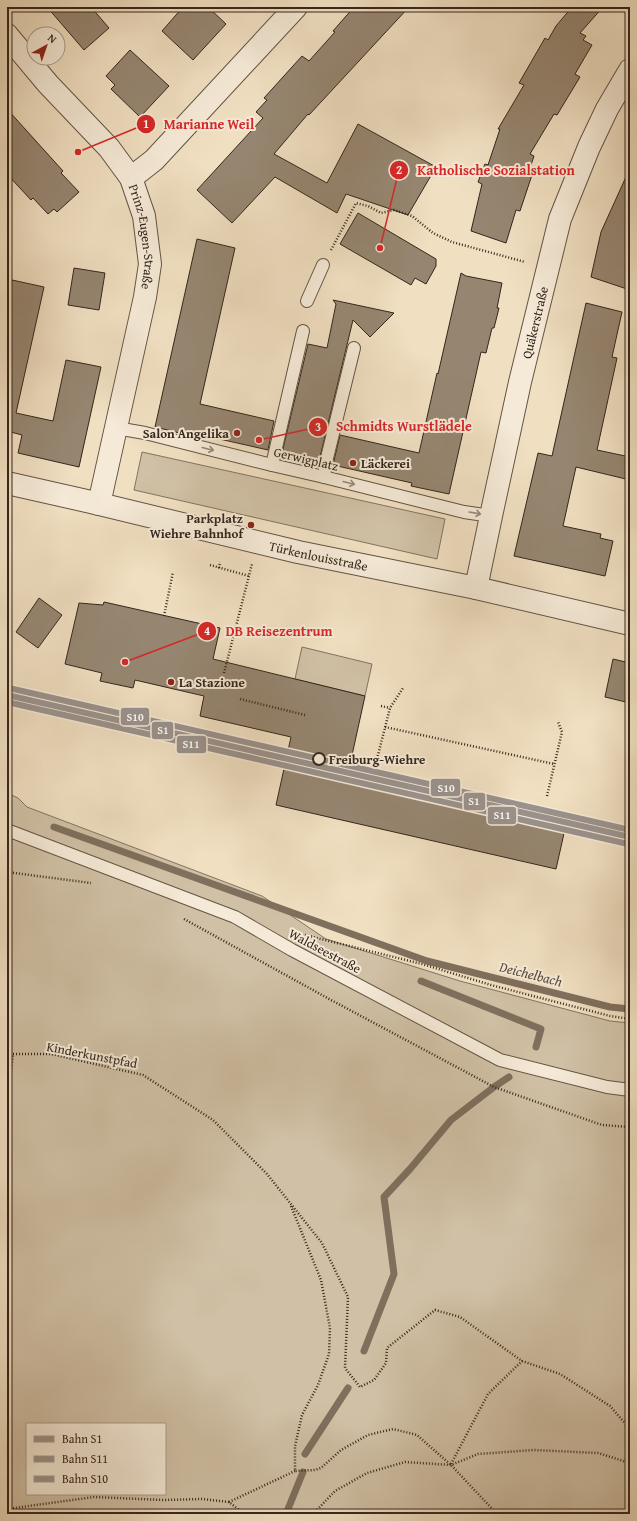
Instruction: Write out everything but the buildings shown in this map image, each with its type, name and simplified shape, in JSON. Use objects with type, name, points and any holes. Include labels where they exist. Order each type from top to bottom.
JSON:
[{"type":"street","points":[[131,178],[154,160],[296,7]]},
{"type":"street","name":"Prinz-Eugen-Straße","points":[[7,35],[48,84],[109,148],[131,178],[144,216],[150,264],[145,297],[99,504]]},
{"type":"street","name":"Quäkerstraße","points":[[476,588],[490,516],[520,382],[560,218],[589,147],[607,109],[630,70]]},
{"type":"street","name":"Türkenlouisstraße","points":[[7,484],[99,504],[298,552],[476,588],[630,624]]},
{"type":"lane","points":[[307,301],[323,265]]},
{"type":"lane","points":[[272,465],[303,331]]},
{"type":"lane","points":[[324,477],[326,462],[354,348]]},
{"type":"lane","name":"Gerwigplatz","points":[[116,428],[145,433],[464,512],[490,516]]},
{"type":"lane","name":"Waldseestraße","points":[[7,830],[234,917],[292,950],[500,1060],[607,1087],[630,1090]]},
{"type":"path","points":[[323,265],[356,203],[368,206],[381,213],[394,210],[412,216],[433,233],[452,242],[548,269]]},
{"type":"path","points":[[224,673],[258,542]]},
{"type":"path","points":[[219,568],[220,562]]},
{"type":"path","points":[[210,565],[249,576]]},
{"type":"path","points":[[164,616],[173,572]]},
{"type":"path","points":[[377,759],[390,708],[403,688]]},
{"type":"path","points":[[240,699],[305,715]]},
{"type":"path","points":[[381,706],[390,708]]},
{"type":"path","points":[[547,796],[562,732],[558,722]]},
{"type":"path","points":[[385,727],[554,764]]},
{"type":"path","points":[[7,872],[99,884]]},
{"type":"path","points":[[182,917],[331,1000],[494,1087],[602,1124],[630,1127]]},
{"type":"path","points":[[302,934],[422,964],[491,985],[610,1016],[630,1019]]},
{"type":"path","name":"Kinderkunstpfad","points":[[7,1054],[51,1054],[143,1075],[213,1120],[267,1174],[290,1204]]},
{"type":"path","points":[[7,1086],[10,1078],[13,1054]]},
{"type":"path","points":[[290,1204],[322,1243],[348,1297],[345,1368],[360,1387],[374,1380],[386,1363],[387,1348],[435,1310],[460,1317],[522,1361],[560,1374],[610,1406],[630,1429]]},
{"type":"path","points":[[290,1204],[321,1280],[330,1328],[329,1354],[318,1385],[302,1415],[296,1446],[295,1471]]},
{"type":"path","points":[[451,1464],[488,1394],[522,1361]]},
{"type":"path","points":[[7,1509],[94,1497],[164,1500],[202,1499],[229,1502],[295,1471],[315,1470],[321,1468],[341,1450],[368,1436],[394,1429],[416,1435],[451,1464],[497,1514]]},
{"type":"path","points":[[313,1514],[335,1490],[367,1473],[405,1462],[451,1464],[478,1454],[534,1450],[598,1453],[630,1463]]},
{"type":"path","points":[[229,1502],[244,1514]]},
{"type":"shaded area","points":[[142,452],[445,519],[437,559],[134,490]]},
{"type":"shaded area","points":[[302,647],[372,664],[365,696],[295,679]]},
{"type":"shaded area","points":[[7,793],[18,798],[27,807],[262,896],[326,939],[460,981],[610,1021],[630,1023],[630,1514],[7,1514]]},
{"type":"waterway","name":"Deichelbach","points":[[54,827],[427,961],[610,1007],[630,1009]]},
{"type":"waterway","points":[[421,981],[541,1029],[536,1047]]},
{"type":"waterway","points":[[364,1351],[394,1274],[384,1197],[410,1169],[451,1120],[509,1077]]},
{"type":"waterway","points":[[305,1454],[348,1388]]},
{"type":"waterway","points":[[286,1514],[303,1472]]},
{"type":"rail line","name":"S10","points":[[9,688],[630,830]]},
{"type":"rail line","name":"S1","points":[[7,695],[630,837]]},
{"type":"rail line","name":"S11","points":[[7,702],[628,844]]},
{"type":"place","name":"Marianne Weil","points":[[78,152]]},
{"type":"place","name":"Katholische Sozialstation","points":[[380,248]]},
{"type":"place","name":"Salon Angelika","points":[[237,433]]},
{"type":"place","name":"Schmidts Wurstlädele","points":[[259,440]]},
{"type":"place","name":"Läckerei","points":[[353,463]]},
{"type":"place","name":"Parkplatz Wiehre Bahnhof","points":[[251,525]]},
{"type":"place","name":"DB Reisezentrum","points":[[125,662]]},
{"type":"place","name":"La Stazione","points":[[171,682]]},
{"type":"place","name":"Freiburg-Wiehre","points":[[319,759]]}]
